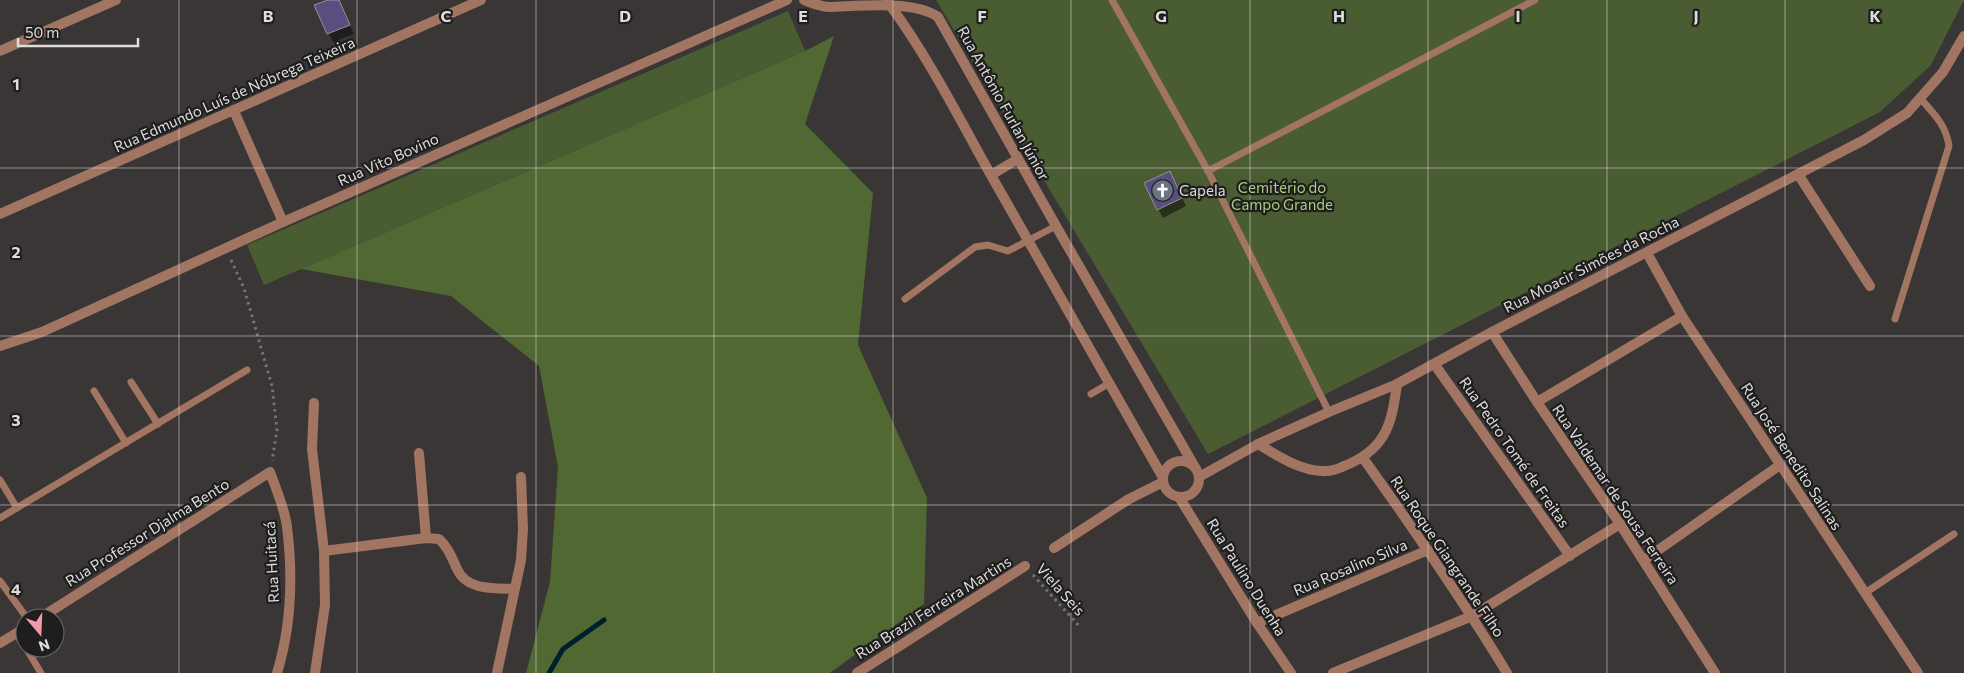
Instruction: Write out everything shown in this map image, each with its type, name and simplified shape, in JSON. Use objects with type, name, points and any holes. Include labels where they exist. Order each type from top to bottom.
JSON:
[{"type":"street","points":[[0,51],[116,0]]},
{"type":"street","name":"Rua Edmundo Luís de Nóbrega Teixeira","points":[[0,214],[481,0]]},
{"type":"street","name":"Rua Vito Bovino","points":[[0,346],[42,332],[283,222],[788,0]]},
{"type":"street","name":"Rua Antônio Furlan Júnior","points":[[804,0],[818,6],[828,7],[881,1],[922,5],[932,9],[1198,473]]},
{"type":"street","points":[[881,1],[911,35],[1029,241],[1162,479],[1165,489],[1171,495],[1187,496],[1194,492],[1198,485],[1198,473],[1188,462],[1177,461],[1167,466],[1162,479],[1054,548]]},
{"type":"street","name":"Rua Moacir Simões da Rocha","points":[[1198,473],[1328,412],[1397,384],[1492,332],[1864,140],[1907,113],[1943,72],[1964,36]]},
{"type":"street","points":[[234,111],[283,222]]},
{"type":"street","points":[[992,175],[1018,159]]},
{"type":"street","points":[[1798,174],[1870,286]]},
{"type":"street","name":"Rua José Benedito Salinas","points":[[1647,253],[1682,316],[1918,673]]},
{"type":"street","points":[[1537,402],[1682,316]]},
{"type":"street","name":"Rua Valdemar de Sousa Ferreira","points":[[1492,332],[1644,560],[1715,673]]},
{"type":"street","name":"Rua Pedro Tomé de Freitas","points":[[1435,364],[1570,556]]},
{"type":"street","points":[[1258,444],[1283,459],[1302,467],[1322,472],[1336,470],[1363,458],[1385,436],[1392,417],[1397,384]]},
{"type":"street","points":[[314,403],[312,450],[324,550],[325,605],[315,673]]},
{"type":"street","points":[[419,453],[426,538]]},
{"type":"street","name":"Rua Roque Giangrande Filho","points":[[1363,458],[1428,550],[1507,673]]},
{"type":"street","points":[[1644,560],[1780,465]]},
{"type":"street","name":"Rua Professor Djalma Bento","points":[[56,608],[270,472]]},
{"type":"street","name":"Rua Huitacá","points":[[270,472],[287,525],[290,573],[289,613],[282,656],[277,673]]},
{"type":"street","points":[[497,673],[521,560],[523,529],[521,476]]},
{"type":"street","name":"Rua Paulino Duenha","points":[[1179,497],[1256,623],[1290,673]]},
{"type":"street","points":[[1333,673],[1472,616],[1620,524]]},
{"type":"street","points":[[324,550],[426,538],[439,539],[446,546],[459,573],[469,584],[514,589]]},
{"type":"street","name":"Rua Rosalino Silva","points":[[1256,623],[1428,550]]},
{"type":"street","name":"Rua Brazil Ferreira Martins","points":[[857,673],[1025,566]]},
{"type":"street","points":[[0,643],[15,635]]},
{"type":"lane","points":[[1112,0],[1208,171],[1328,412]]},
{"type":"lane","points":[[1208,171],[1534,0]]},
{"type":"lane","points":[[1895,319],[1949,146],[1948,134],[1942,123],[1920,98]]},
{"type":"lane","points":[[905,299],[975,247],[988,246],[1008,251],[1056,226]]},
{"type":"lane","points":[[0,518],[247,370]]},
{"type":"lane","points":[[131,382],[158,424]]},
{"type":"lane","points":[[1091,394],[1108,384]]},
{"type":"lane","points":[[94,391],[126,443]]},
{"type":"lane","points":[[0,480],[17,508]]},
{"type":"lane","points":[[1865,593],[1954,534]]},
{"type":"lane","points":[[0,581],[20,608]]},
{"type":"lane","points":[[31,658],[41,673]]},
{"type":"path","points":[[226,249],[244,288],[272,386],[277,430],[270,472]]},
{"type":"path","name":"Viela Seis","points":[[1025,566],[1080,627]]},
{"type":"green space","name":"Cemitério do Campo Grande","points":[[936,0],[1964,0],[1931,65],[1880,112],[1208,454]]},
{"type":"green space","points":[[788,11],[805,51],[264,285],[247,245]]},
{"type":"green space","points":[[834,36],[805,124],[873,193],[858,345],[927,498],[924,604],[830,673],[526,673],[550,582],[558,467],[539,366],[451,296],[301,269],[805,51]]},
{"type":"building","points":[[328,0],[339,0],[350,25],[327,34],[314,5]]},
{"type":"building","name":"Capela","points":[[1170,171],[1182,198],[1157,210],[1144,183]]},
{"type":"waterway","points":[[549,673],[563,649],[604,620]]},
{"type":"place","name":"Capela","points":[[1163,190]]}]
